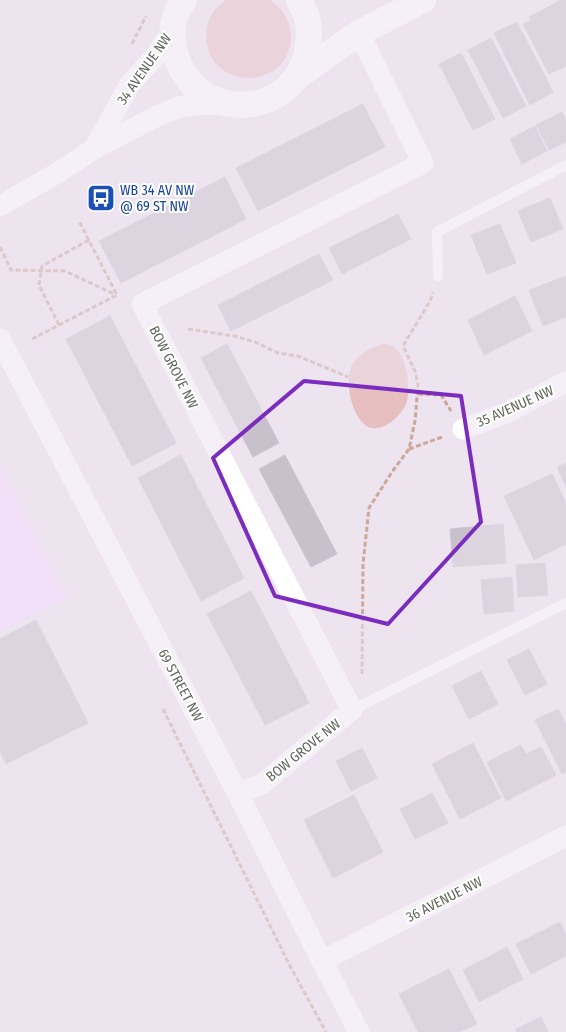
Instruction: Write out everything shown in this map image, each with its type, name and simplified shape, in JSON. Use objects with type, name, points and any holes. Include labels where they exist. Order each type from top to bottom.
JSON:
[{"type":"street","points":[[295,79],[305,60],[310,39],[307,18],[299,0]]},
{"type":"street","points":[[180,7],[172,35],[175,56],[184,75],[199,91],[218,101],[239,105],[260,102],[279,94],[295,79],[358,33],[423,0]]},
{"type":"street","name":"34 AVENUE NW","points":[[94,148],[130,84],[157,54],[169,35],[180,7]]},
{"type":"street","name":"BOW GROVE NW","points":[[238,794],[262,784],[358,707],[142,304],[423,163],[358,33]]},
{"type":"street","name":"34 AVENUE NW","points":[[0,206],[59,172],[94,148],[152,118],[179,107],[204,104],[239,105]]},
{"type":"street","name":"69 STREET NW","points":[[0,339],[238,794],[359,1032]]},
{"type":"street","name":"35 AVENUE NW","points":[[463,429],[506,413],[566,382]]},
{"type":"street","name":"36 AVENUE NW","points":[[322,961],[566,836]]},
{"type":"lane","points":[[438,276],[437,232],[566,165]]},
{"type":"lane","points":[[358,707],[566,603]]},
{"type":"path","points":[[79,221],[117,295]]},
{"type":"path","points":[[59,325],[39,285],[40,270],[42,266],[89,240]]},
{"type":"path","points":[[0,247],[11,270],[65,271],[124,299]]},
{"type":"path","points":[[358,707],[362,681],[363,564],[369,508],[409,449],[415,421],[418,385],[415,371],[403,346],[430,301],[438,276]]},
{"type":"path","points":[[32,339],[117,295]]},
{"type":"path","points":[[188,329],[234,336],[255,342],[278,353],[298,356],[348,377]]},
{"type":"path","points":[[409,449],[463,429],[441,395],[418,394]]},
{"type":"path","points":[[160,701],[290,966],[326,1032]]},
{"type":"highlighted area","points":[[304,381],[461,396],[481,522],[388,624],[275,596],[213,458]]},
{"type":"shaded area","points":[[226,0],[270,0],[286,16],[290,27],[291,39],[286,57],[275,70],[260,76],[244,78],[229,73],[216,63],[208,48],[207,27],[213,12]]},
{"type":"shaded area","points":[[383,344],[393,346],[402,357],[408,380],[408,395],[405,407],[395,419],[389,424],[375,428],[363,423],[356,414],[350,395],[349,376],[351,368],[358,357]]},
{"type":"shaded area","points":[[0,463],[67,598],[0,632]]},
{"type":"building","points":[[561,0],[566,0],[566,66],[549,74],[523,24],[531,20],[529,17]]},
{"type":"building","points":[[517,22],[553,92],[530,105],[494,33]]},
{"type":"building","points":[[491,38],[526,106],[503,118],[468,50]]},
{"type":"building","points":[[461,53],[495,119],[473,130],[439,64]]},
{"type":"building","points":[[363,104],[385,147],[258,211],[236,168]]},
{"type":"building","points":[[562,112],[566,120],[566,142],[549,150],[536,125]]},
{"type":"building","points":[[535,126],[547,151],[522,164],[510,139]]},
{"type":"building","points":[[225,177],[246,219],[121,283],[99,241]]},
{"type":"building","points":[[550,198],[563,229],[531,242],[518,211]]},
{"type":"building","points":[[398,214],[411,239],[342,274],[329,248]]},
{"type":"building","points":[[500,224],[516,263],[487,274],[471,235]]},
{"type":"building","points":[[319,254],[333,280],[231,331],[218,305]]},
{"type":"building","points":[[566,276],[566,317],[543,326],[529,290]]},
{"type":"building","points":[[515,296],[532,331],[484,355],[468,320]]},
{"type":"building","points":[[110,316],[176,443],[132,466],[66,339]]},
{"type":"building","points":[[227,344],[279,443],[253,457],[201,358]]},
{"type":"building","points":[[181,455],[244,578],[201,601],[138,478]]},
{"type":"building","points":[[285,455],[337,554],[311,567],[259,469]]},
{"type":"building","points":[[566,463],[566,486],[557,467]]},
{"type":"building","points":[[552,474],[566,503],[566,544],[534,560],[504,496]]},
{"type":"building","points":[[503,524],[506,563],[453,567],[450,529]]},
{"type":"building","points":[[545,563],[548,595],[518,597],[516,565]]},
{"type":"building","points":[[512,577],[514,611],[484,614],[481,580]]},
{"type":"building","points":[[251,591],[309,703],[265,725],[207,614]]},
{"type":"building","points":[[36,620],[88,723],[6,764],[0,751],[0,639]]},
{"type":"building","points":[[529,649],[547,684],[525,695],[507,660]]},
{"type":"building","points":[[481,671],[498,704],[469,719],[452,686]]},
{"type":"building","points":[[558,709],[566,724],[566,772],[562,774],[535,720]]},
{"type":"building","points":[[473,743],[501,798],[460,819],[432,764]]},
{"type":"building","points":[[521,745],[526,754],[541,747],[556,775],[506,801],[487,762]]},
{"type":"building","points":[[362,748],[377,778],[351,791],[336,761]]},
{"type":"building","points":[[432,793],[448,823],[415,839],[400,809]]},
{"type":"building","points":[[354,795],[383,852],[333,878],[304,820]]},
{"type":"building","points":[[560,922],[566,934],[566,956],[531,974],[516,944]]},
{"type":"building","points":[[507,947],[523,979],[479,1002],[463,970]]},
{"type":"building","points":[[449,969],[477,1024],[460,1032],[418,1032],[399,994]]},
{"type":"building","points":[[541,1017],[548,1032],[517,1032],[516,1029]]},
{"type":"place","name":"WB 34 AV NW @ 69 ST NW","points":[[101,198]]}]
